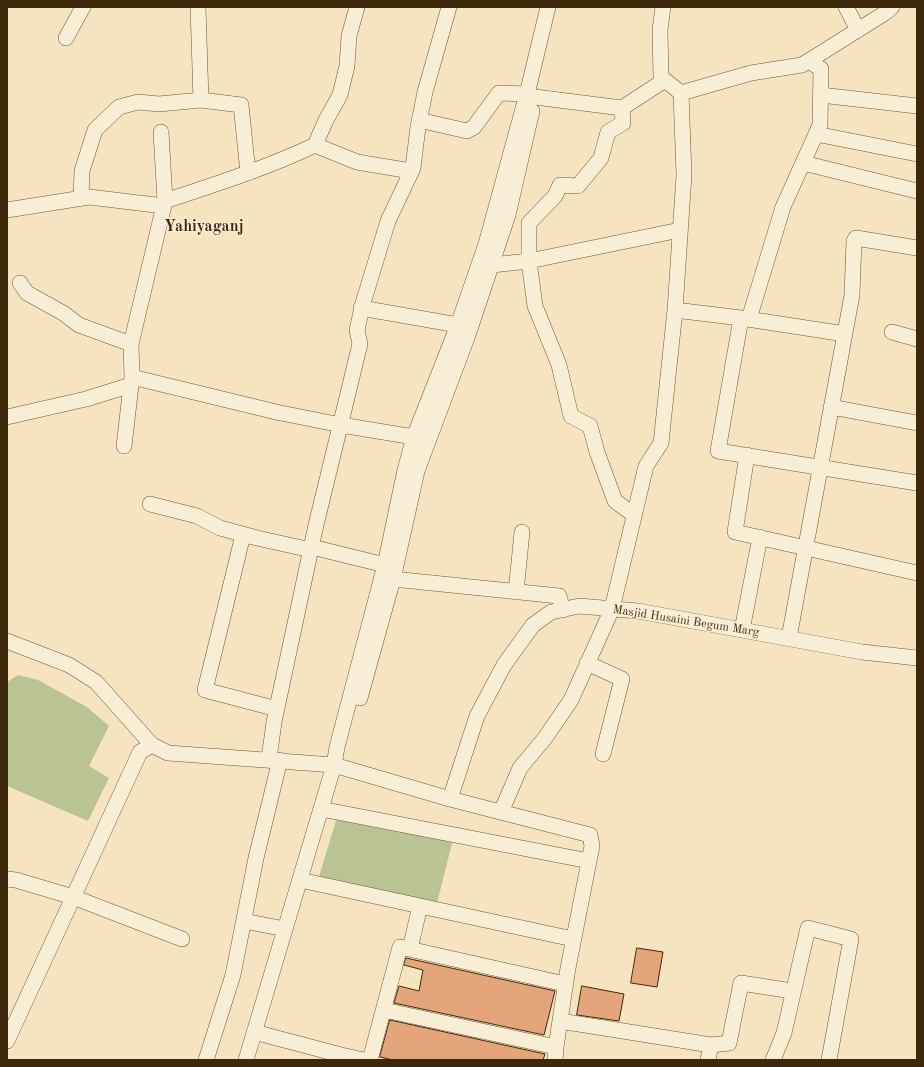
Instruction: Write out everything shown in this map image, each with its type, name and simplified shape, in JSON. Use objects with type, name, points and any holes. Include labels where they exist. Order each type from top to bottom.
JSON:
[{"type":"street","points":[[66,38],[83,7]]},
{"type":"street","points":[[198,7],[201,100]]},
{"type":"street","points":[[7,210],[89,197],[165,204],[287,158],[315,145],[326,120],[340,95],[347,66],[349,36],[357,7]]},
{"type":"street","points":[[206,1060],[232,975],[244,921],[275,760],[277,709],[311,549],[360,344],[358,330],[362,308],[388,221],[411,171],[425,92],[450,7]]},
{"type":"street","points":[[334,764],[346,750],[393,579],[417,471],[468,335],[508,215],[548,7]]},
{"type":"street","points":[[246,1060],[334,764],[336,747],[385,565],[405,470],[414,437],[458,324],[486,244],[556,7]]},
{"type":"street","points":[[501,812],[520,768],[545,738],[571,700],[612,609],[646,466],[661,443],[674,310],[684,175],[681,93],[661,77],[660,30],[663,7]]},
{"type":"street","points":[[846,7],[858,30]]},
{"type":"street","points":[[681,93],[751,73],[802,65],[885,14],[892,7]]},
{"type":"street","points":[[809,61],[821,69],[820,125],[783,207],[745,319],[718,451],[917,483]]},
{"type":"street","points":[[419,120],[467,131],[474,127],[499,93],[531,95],[622,108],[665,80]]},
{"type":"street","points":[[821,95],[917,106]]},
{"type":"street","points":[[81,198],[82,171],[96,130],[119,107],[138,102],[159,104],[201,100],[241,105],[248,173]]},
{"type":"street","points":[[622,108],[623,123],[608,132],[601,158],[578,186],[560,185],[555,196],[529,223],[529,261],[536,306],[559,365],[571,416],[590,426],[597,452],[615,501],[634,515]]},
{"type":"street","points":[[124,446],[131,381],[131,344],[165,204],[161,132]]},
{"type":"street","points":[[816,134],[917,154]]},
{"type":"street","points":[[315,145],[357,162],[411,171]]},
{"type":"street","points":[[803,163],[917,192]]},
{"type":"street","points":[[492,265],[529,261],[680,230]]},
{"type":"street","points":[[789,638],[852,295],[854,241],[856,238],[917,248]]},
{"type":"street","points":[[20,283],[27,293],[63,313],[79,324],[131,344]]},
{"type":"street","points":[[362,308],[458,324]]},
{"type":"street","points":[[674,310],[845,334]]},
{"type":"street","points":[[892,332],[917,339]]},
{"type":"street","points":[[7,418],[86,399],[131,381],[341,425],[414,437]]},
{"type":"street","points":[[831,407],[917,423]]},
{"type":"street","points":[[747,455],[735,532],[917,573]]},
{"type":"street","points":[[150,504],[197,516],[220,528],[243,535],[385,565]]},
{"type":"street","points":[[516,592],[522,532]]},
{"type":"street","points":[[243,535],[205,690],[277,709]]},
{"type":"street","points":[[742,630],[760,537]]},
{"type":"street","points":[[393,579],[559,596],[562,610]]},
{"type":"street","name":"Masjid Husaini Begum Marg","points":[[450,799],[476,716],[504,665],[533,625],[551,612],[579,606],[638,611],[862,652],[917,658]]},
{"type":"street","points":[[7,641],[69,665],[96,682],[152,745],[168,753],[334,764],[450,799],[590,835],[592,846],[565,984],[556,1053],[384,1010]]},
{"type":"street","points":[[587,663],[622,679],[603,754]]},
{"type":"street","points":[[7,1041],[140,752],[152,745]]},
{"type":"street","points":[[321,809],[589,861]]},
{"type":"street","points":[[7,878],[73,897],[182,938]]},
{"type":"street","points":[[300,880],[574,939]]},
{"type":"street","points":[[410,949],[420,906]]},
{"type":"street","points":[[244,921],[285,929]]},
{"type":"street","points":[[773,1060],[784,1033],[792,991],[808,928],[851,939],[829,1060]]},
{"type":"street","points":[[370,1060],[400,947],[565,984]]},
{"type":"street","points":[[560,1021],[710,1053],[729,1042],[741,983],[792,991]]},
{"type":"street","points":[[254,1032],[341,1056],[364,1060]]},
{"type":"green space","points":[[18,675],[38,680],[87,707],[109,726],[89,766],[109,778],[88,821],[7,786],[7,682]]},
{"type":"green space","points":[[337,817],[453,839],[437,903],[318,880]]},
{"type":"building","points":[[637,948],[663,952],[657,987],[631,983]]},
{"type":"building","points":[[406,958],[555,991],[544,1035],[394,1003],[399,986],[419,991],[423,970],[404,965]]},
{"type":"building","points":[[582,986],[624,994],[619,1021],[577,1015]]},
{"type":"building","points":[[390,1020],[545,1054],[543,1060],[393,1060],[380,1057]]},
{"type":"district","name":"Yahiyaganj","points":[[204,227]]}]
